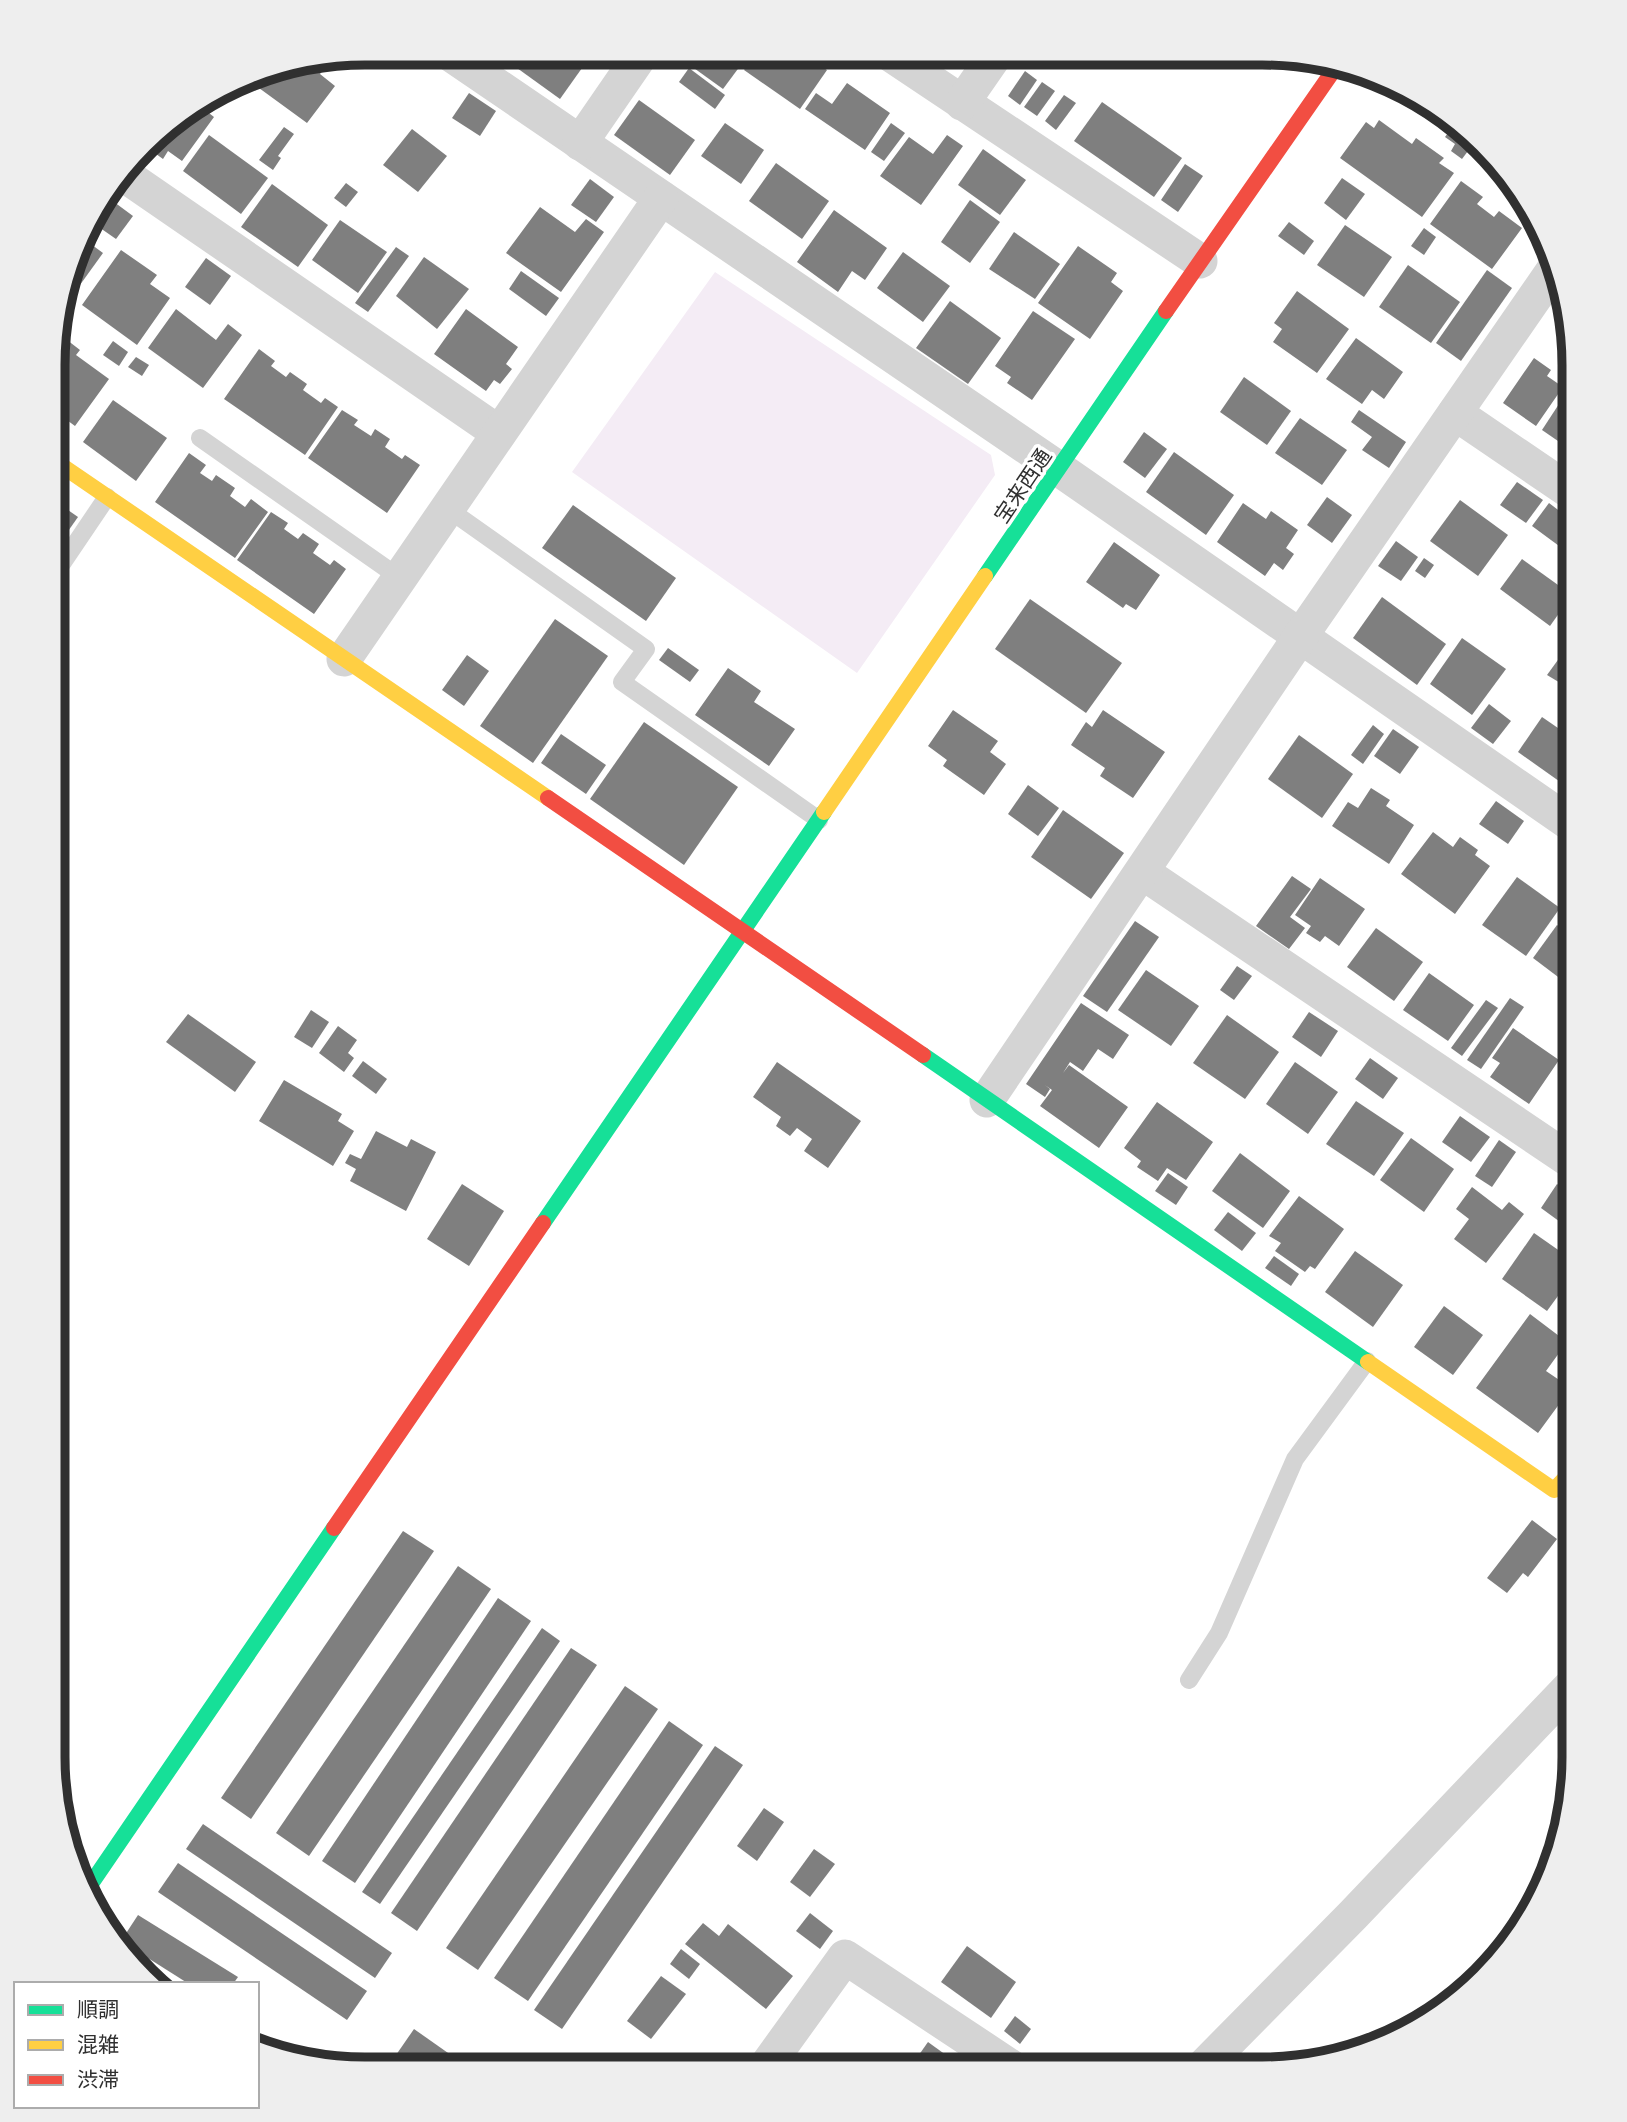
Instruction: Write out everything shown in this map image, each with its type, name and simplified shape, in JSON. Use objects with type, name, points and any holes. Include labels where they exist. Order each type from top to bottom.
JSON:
[{"type":"street","points":[[466,65],[1059,469],[1562,818]]},
{"type":"street","points":[[580,143],[634,65]]},
{"type":"street","points":[[906,65],[1200,261]]},
{"type":"street","points":[[962,103],[988,65]]},
{"type":"street","name":"宝来西通","points":[[92,1882],[1200,261],[1332,73]]},
{"type":"street","points":[[130,179],[499,433]]},
{"type":"street","points":[[344,660],[661,198]]},
{"type":"street","points":[[987,1100],[1300,637],[1549,277]]},
{"type":"street","points":[[1455,413],[1562,487]]},
{"type":"street","points":[[65,468],[1554,1490],[1562,1482]]},
{"type":"street","points":[[1142,872],[1562,1155]]},
{"type":"street","points":[[1213,2057],[1353,1915],[1562,1696]]},
{"type":"street","points":[[773,2057],[845,1957],[996,2057]]},
{"type":"lane","points":[[200,438],[400,578]]},
{"type":"lane","points":[[65,559],[107,497]]},
{"type":"lane","points":[[448,509],[646,649],[622,682],[819,820]]},
{"type":"lane","points":[[1189,1680],[1219,1633],[1295,1459],[1367,1361]]},
{"type":"shaded area","points":[[715,272],[991,455],[995,475],[857,673],[572,472]]},
{"type":"building","points":[[519,65],[584,65],[560,99],[517,68]]},
{"type":"building","points":[[690,65],[741,65],[723,89]]},
{"type":"building","points":[[747,65],[820,65],[827,70],[800,109],[744,70]]},
{"type":"building","points":[[325,67],[320,74],[335,86],[307,123],[259,88],[268,81]]},
{"type":"building","points":[[689,68],[725,95],[715,109],[679,82]]},
{"type":"building","points":[[1025,71],[1037,80],[1020,105],[1008,96]]},
{"type":"building","points":[[1042,82],[1055,91],[1037,116],[1024,107]]},
{"type":"building","points":[[847,83],[890,113],[865,150],[805,109],[816,93],[832,104]]},
{"type":"building","points":[[469,93],[496,111],[480,136],[452,118]]},
{"type":"building","points":[[1064,95],[1076,103],[1056,130],[1045,121]]},
{"type":"building","points":[[639,100],[695,140],[670,175],[614,135]]},
{"type":"building","points":[[1102,102],[1182,158],[1154,197],[1074,141]]},
{"type":"building","points":[[205,110],[214,117],[182,161],[168,151],[163,159],[153,151],[167,139]]},
{"type":"building","points":[[1379,120],[1412,144],[1416,138],[1444,158],[1439,163],[1454,173],[1422,217],[1340,158],[1366,122],[1374,128]]},
{"type":"building","points":[[725,123],[764,150],[741,184],[701,156]]},
{"type":"building","points":[[891,123],[905,133],[884,161],[871,152]]},
{"type":"building","points":[[284,127],[294,134],[278,156],[281,158],[273,170],[259,160]]},
{"type":"building","points":[[412,129],[447,156],[418,192],[383,165]]},
{"type":"building","points":[[1450,131],[1470,148],[1462,159],[1451,151],[1455,144],[1445,137]]},
{"type":"building","points":[[209,135],[268,178],[241,214],[183,171]]},
{"type":"building","points":[[947,135],[963,146],[921,205],[880,176],[909,137],[933,154]]},
{"type":"building","points":[[983,149],[1026,180],[1000,215],[958,185]]},
{"type":"building","points":[[776,163],[829,201],[802,239],[749,201]]},
{"type":"building","points":[[1185,164],[1203,176],[1178,212],[1161,200]]},
{"type":"building","points":[[1342,178],[1365,194],[1346,220],[1324,203]]},
{"type":"building","points":[[590,179],[614,197],[596,222],[571,205]]},
{"type":"building","points":[[1461,181],[1483,197],[1477,204],[1494,217],[1499,211],[1522,228],[1492,269],[1430,224]]},
{"type":"building","points":[[346,183],[358,192],[346,207],[334,198]]},
{"type":"building","points":[[272,184],[328,225],[298,267],[241,227]]},
{"type":"building","points":[[970,200],[1000,222],[970,263],[941,242]]},
{"type":"building","points":[[113,201],[133,216],[116,239],[99,227]]},
{"type":"building","points":[[540,207],[575,232],[586,219],[604,232],[561,292],[506,253]]},
{"type":"building","points":[[834,210],[887,248],[865,280],[852,271],[838,292],[797,262]]},
{"type":"building","points":[[340,220],[387,252],[358,293],[312,260]]},
{"type":"building","points":[[1289,222],[1314,241],[1304,255],[1278,236]]},
{"type":"building","points":[[1345,225],[1392,257],[1364,297],[1317,265]]},
{"type":"building","points":[[1424,228],[1436,237],[1424,255],[1411,246]]},
{"type":"building","points":[[1014,232],[1060,264],[1035,299],[989,269]]},
{"type":"building","points":[[91,244],[103,253],[74,294]]},
{"type":"building","points":[[1078,246],[1117,273],[1111,282],[1123,291],[1090,339],[1038,303]]},
{"type":"building","points":[[396,247],[409,256],[368,312],[355,303]]},
{"type":"building","points":[[121,250],[157,275],[150,284],[170,298],[137,345],[82,305]]},
{"type":"building","points":[[903,252],[950,286],[923,322],[877,288]]},
{"type":"building","points":[[424,257],[469,289],[437,329],[396,296]]},
{"type":"building","points":[[206,258],[231,276],[210,305],[185,287]]},
{"type":"building","points":[[1408,265],[1460,302],[1431,343],[1379,307]]},
{"type":"building","points":[[1487,270],[1512,288],[1461,361],[1436,343]]},
{"type":"building","points":[[521,271],[559,298],[546,316],[509,289]]},
{"type":"building","points":[[1297,291],[1349,329],[1317,373],[1273,342],[1282,329],[1274,323]]},
{"type":"building","points":[[950,301],[1001,338],[968,384],[916,348]]},
{"type":"building","points":[[176,309],[216,340],[228,324],[242,335],[203,388],[148,348]]},
{"type":"building","points":[[466,309],[518,347],[506,364],[512,369],[500,384],[494,380],[486,391],[434,354]]},
{"type":"building","points":[[1033,311],[1075,339],[1032,400],[1007,383],[1011,377],[995,366]]},
{"type":"building","points":[[1356,338],[1403,372],[1384,399],[1372,390],[1362,404],[1326,379]]},
{"type":"building","points":[[66,339],[80,350],[76,355],[109,379],[75,426],[65,419]]},
{"type":"building","points":[[113,341],[128,352],[119,366],[103,355]]},
{"type":"building","points":[[259,349],[275,361],[271,366],[286,377],[290,372],[307,384],[303,390],[321,403],[325,398],[338,407],[305,455],[224,399]]},
{"type":"building","points":[[136,357],[149,365],[142,376],[128,367]]},
{"type":"building","points":[[1534,358],[1551,370],[1547,376],[1562,386],[1536,426],[1503,403]]},
{"type":"building","points":[[1244,377],[1291,411],[1267,445],[1220,412]]},
{"type":"building","points":[[1562,399],[1562,444],[1542,430]]},
{"type":"building","points":[[113,400],[167,438],[136,481],[83,442]]},
{"type":"building","points":[[342,410],[358,420],[354,425],[371,436],[375,429],[390,439],[385,447],[402,459],[405,455],[420,465],[387,513],[308,458]]},
{"type":"building","points":[[1359,410],[1406,442],[1389,468],[1362,450],[1372,437],[1351,422]]},
{"type":"building","points":[[1300,418],[1347,450],[1322,485],[1275,453]]},
{"type":"building","points":[[1144,432],[1167,449],[1145,478],[1123,462]]},
{"type":"building","points":[[1174,452],[1234,495],[1206,535],[1146,492]]},
{"type":"building","points":[[189,453],[206,465],[200,473],[212,481],[216,475],[235,488],[230,496],[245,507],[251,499],[268,512],[235,558],[155,502]]},
{"type":"building","points":[[1517,482],[1543,500],[1526,523],[1500,505]]},
{"type":"building","points":[[1327,497],[1352,515],[1332,543],[1307,525]]},
{"type":"building","points":[[1460,500],[1508,535],[1478,576],[1430,541]]},
{"type":"building","points":[[1243,503],[1266,519],[1271,511],[1298,530],[1286,548],[1294,554],[1283,570],[1274,563],[1265,576],[1217,542]]},
{"type":"building","points":[[1549,503],[1562,513],[1562,548],[1532,526]]},
{"type":"building","points":[[573,505],[676,578],[646,621],[542,548]]},
{"type":"building","points":[[65,508],[78,517],[65,535]]},
{"type":"building","points":[[271,512],[288,523],[284,529],[298,539],[303,533],[319,544],[313,553],[330,565],[334,560],[346,569],[314,614],[237,560]]},
{"type":"building","points":[[1396,541],[1418,557],[1401,581],[1378,566]]},
{"type":"building","points":[[1114,542],[1160,575],[1136,610],[1126,604],[1123,608],[1086,582]]},
{"type":"building","points":[[1424,558],[1434,565],[1425,578],[1415,571]]},
{"type":"building","points":[[1522,559],[1562,588],[1562,609],[1550,626],[1500,589]]},
{"type":"building","points":[[1382,597],[1446,644],[1417,685],[1353,638]]},
{"type":"building","points":[[1030,599],[1122,663],[1086,713],[995,649]]},
{"type":"building","points":[[555,619],[608,656],[533,763],[480,726]]},
{"type":"building","points":[[1462,638],[1506,669],[1472,715],[1430,684]]},
{"type":"building","points":[[668,648],[699,670],[690,682],[659,660]]},
{"type":"building","points":[[1562,654],[1562,684],[1547,675]]},
{"type":"building","points":[[467,655],[489,671],[464,706],[442,690]]},
{"type":"building","points":[[728,668],[761,691],[754,702],[795,729],[769,766],[695,715]]},
{"type":"building","points":[[1489,704],[1511,721],[1493,744],[1471,728]]},
{"type":"building","points":[[953,710],[998,741],[990,752],[1006,764],[984,795],[943,766],[947,760],[928,746]]},
{"type":"building","points":[[1103,710],[1165,752],[1133,798],[1100,776],[1105,768],[1071,745],[1086,722],[1092,727]]},
{"type":"building","points":[[1542,717],[1562,731],[1562,783],[1518,752]]},
{"type":"building","points":[[644,722],[738,787],[684,865],[590,799]]},
{"type":"building","points":[[1373,725],[1384,734],[1363,764],[1351,755]]},
{"type":"building","points":[[1393,729],[1419,747],[1400,774],[1374,756]]},
{"type":"building","points":[[561,734],[606,765],[586,794],[541,763]]},
{"type":"building","points":[[1299,735],[1353,774],[1322,818],[1268,779]]},
{"type":"building","points":[[1028,785],[1059,808],[1038,836],[1008,814]]},
{"type":"building","points":[[1371,788],[1390,800],[1386,806],[1414,825],[1389,864],[1332,826],[1348,802],[1358,808]]},
{"type":"building","points":[[1496,801],[1524,821],[1508,844],[1479,824]]},
{"type":"building","points":[[1063,810],[1124,853],[1091,899],[1031,857]]},
{"type":"building","points":[[1433,832],[1453,847],[1460,837],[1478,850],[1475,855],[1490,866],[1455,914],[1401,874]]},
{"type":"building","points":[[1292,876],[1311,889],[1290,917],[1305,928],[1289,949],[1256,926]]},
{"type":"building","points":[[1517,877],[1560,908],[1526,956],[1482,925]]},
{"type":"building","points":[[1320,878],[1365,909],[1339,946],[1325,936],[1320,942],[1306,933],[1311,926],[1295,915]]},
{"type":"building","points":[[1135,921],[1159,937],[1107,1012],[1083,996]]},
{"type":"building","points":[[1557,925],[1562,929],[1562,980],[1533,958]]},
{"type":"building","points":[[1376,928],[1423,962],[1394,1001],[1347,967]]},
{"type":"building","points":[[1237,966],[1252,976],[1234,1000],[1220,990]]},
{"type":"building","points":[[1146,970],[1199,1006],[1171,1046],[1118,1010]]},
{"type":"building","points":[[1429,973],[1474,1005],[1448,1041],[1403,1010]]},
{"type":"building","points":[[1510,998],[1524,1007],[1481,1069],[1467,1060]]},
{"type":"building","points":[[1486,1000],[1498,1008],[1462,1056],[1451,1048]]},
{"type":"building","points":[[1081,1003],[1129,1035],[1113,1059],[1098,1049],[1083,1071],[1070,1062],[1063,1073],[1069,1065],[1128,1107],[1099,1148],[1040,1106],[1052,1090],[1045,1085],[1050,1089],[1045,1097],[1026,1084]]},
{"type":"building","points":[[311,1010],[329,1022],[312,1048],[294,1037]]},
{"type":"building","points":[[1309,1012],[1338,1031],[1321,1057],[1292,1037]]},
{"type":"building","points":[[188,1014],[256,1062],[235,1092],[166,1042]]},
{"type":"building","points":[[1227,1015],[1279,1052],[1245,1099],[1193,1063]]},
{"type":"building","points":[[338,1026],[357,1040],[348,1053],[354,1058],[344,1072],[319,1053]]},
{"type":"building","points":[[1513,1028],[1559,1060],[1529,1104],[1490,1077],[1500,1063],[1492,1058]]},
{"type":"building","points":[[1370,1058],[1398,1078],[1383,1099],[1355,1079]]},
{"type":"building","points":[[363,1061],[387,1079],[376,1094],[352,1076]]},
{"type":"building","points":[[777,1062],[861,1121],[828,1168],[804,1151],[812,1139],[797,1128],[790,1136],[776,1126],[781,1117],[753,1097]]},
{"type":"building","points":[[1295,1062],[1338,1092],[1308,1134],[1266,1104]]},
{"type":"building","points":[[284,1080],[342,1114],[338,1121],[354,1131],[333,1166],[259,1121]]},
{"type":"building","points":[[1356,1101],[1404,1133],[1374,1176],[1326,1144]]},
{"type":"building","points":[[1157,1102],[1213,1142],[1186,1180],[1167,1168],[1158,1181],[1137,1167],[1141,1161],[1124,1148]]},
{"type":"building","points":[[1460,1116],[1490,1137],[1471,1162],[1442,1142]]},
{"type":"building","points":[[376,1131],[407,1147],[411,1139],[436,1152],[406,1211],[350,1181],[356,1169],[345,1163],[350,1154],[361,1159]]},
{"type":"building","points":[[1411,1138],[1454,1169],[1424,1212],[1380,1180]]},
{"type":"building","points":[[1499,1140],[1516,1152],[1492,1187],[1475,1176]]},
{"type":"building","points":[[1240,1153],[1290,1191],[1263,1228],[1212,1191]]},
{"type":"building","points":[[1168,1173],[1188,1187],[1176,1205],[1155,1191]]},
{"type":"building","points":[[462,1184],[504,1211],[469,1266],[427,1239]]},
{"type":"building","points":[[1557,1184],[1562,1188],[1562,1223],[1541,1208]]},
{"type":"building","points":[[1472,1187],[1502,1210],[1509,1202],[1524,1214],[1486,1263],[1454,1239],[1469,1219],[1456,1209]]},
{"type":"building","points":[[1299,1196],[1344,1229],[1315,1269],[1310,1266],[1305,1272],[1275,1251],[1281,1243],[1269,1236]]},
{"type":"building","points":[[1228,1212],[1256,1233],[1242,1251],[1214,1230]]},
{"type":"building","points":[[1534,1233],[1562,1253],[1562,1290],[1547,1311],[1502,1279]]},
{"type":"building","points":[[1355,1251],[1403,1285],[1373,1327],[1325,1292]]},
{"type":"building","points":[[1274,1256],[1299,1274],[1291,1286],[1265,1268]]},
{"type":"building","points":[[1444,1306],[1483,1335],[1453,1375],[1414,1347]]},
{"type":"building","points":[[1530,1314],[1562,1338],[1562,1349],[1546,1371],[1562,1382],[1562,1400],[1538,1433],[1476,1388]]},
{"type":"building","points":[[1532,1520],[1557,1539],[1528,1577],[1523,1573],[1507,1593],[1487,1578]]},
{"type":"building","points":[[403,1531],[434,1551],[251,1819],[221,1798]]},
{"type":"building","points":[[458,1566],[491,1589],[309,1856],[276,1833]]},
{"type":"building","points":[[498,1598],[531,1621],[355,1883],[322,1861]]},
{"type":"building","points":[[542,1628],[560,1641],[380,1904],[362,1892]]},
{"type":"building","points":[[571,1648],[597,1665],[417,1931],[391,1913]]},
{"type":"building","points":[[625,1686],[658,1709],[478,1970],[446,1948]]},
{"type":"building","points":[[669,1721],[703,1745],[528,2001],[494,1978]]},
{"type":"building","points":[[715,1746],[743,1765],[562,2029],[534,2010]]},
{"type":"building","points":[[764,1808],[784,1822],[757,1861],[737,1846]]},
{"type":"building","points":[[203,1824],[392,1953],[375,1978],[186,1849]]},
{"type":"building","points":[[814,1849],[835,1864],[810,1897],[790,1882]]},
{"type":"building","points":[[178,1863],[367,1991],[347,2020],[158,1892]]},
{"type":"building","points":[[810,1913],[833,1931],[820,1949],[796,1931]]},
{"type":"building","points":[[138,1915],[238,1977],[234,1982],[186,1982],[135,1950],[124,1936]]},
{"type":"building","points":[[703,1923],[719,1936],[728,1924],[793,1976],[766,2009],[685,1944]]},
{"type":"building","points":[[967,1946],[1016,1982],[991,2018],[941,1982]]},
{"type":"building","points":[[681,1949],[700,1964],[689,1979],[670,1964]]},
{"type":"building","points":[[661,1976],[686,1994],[651,2039],[627,2021]]},
{"type":"building","points":[[1015,2016],[1031,2029],[1020,2044],[1004,2031]]},
{"type":"building","points":[[414,2029],[454,2057],[399,2057],[396,2055]]},
{"type":"building","points":[[928,2042],[949,2057],[917,2057]]},
{"type":"traffic: fast","points":[[985,576],[1166,311]]},
{"type":"traffic: fast","points":[[543,1223],[824,812]]},
{"type":"traffic: fast","points":[[923,1055],[1368,1362]]},
{"type":"traffic: fast","points":[[92,1882],[334,1528]]},
{"type":"traffic: slow","points":[[65,468],[548,798]]},
{"type":"traffic: slow","points":[[824,812],[985,576]]},
{"type":"traffic: slow","points":[[1368,1362],[1554,1490],[1562,1482]]},
{"type":"traffic: jam","points":[[1166,311],[1332,73]]},
{"type":"traffic: jam","points":[[548,798],[923,1055]]},
{"type":"traffic: jam","points":[[334,1528],[543,1223]]}]
